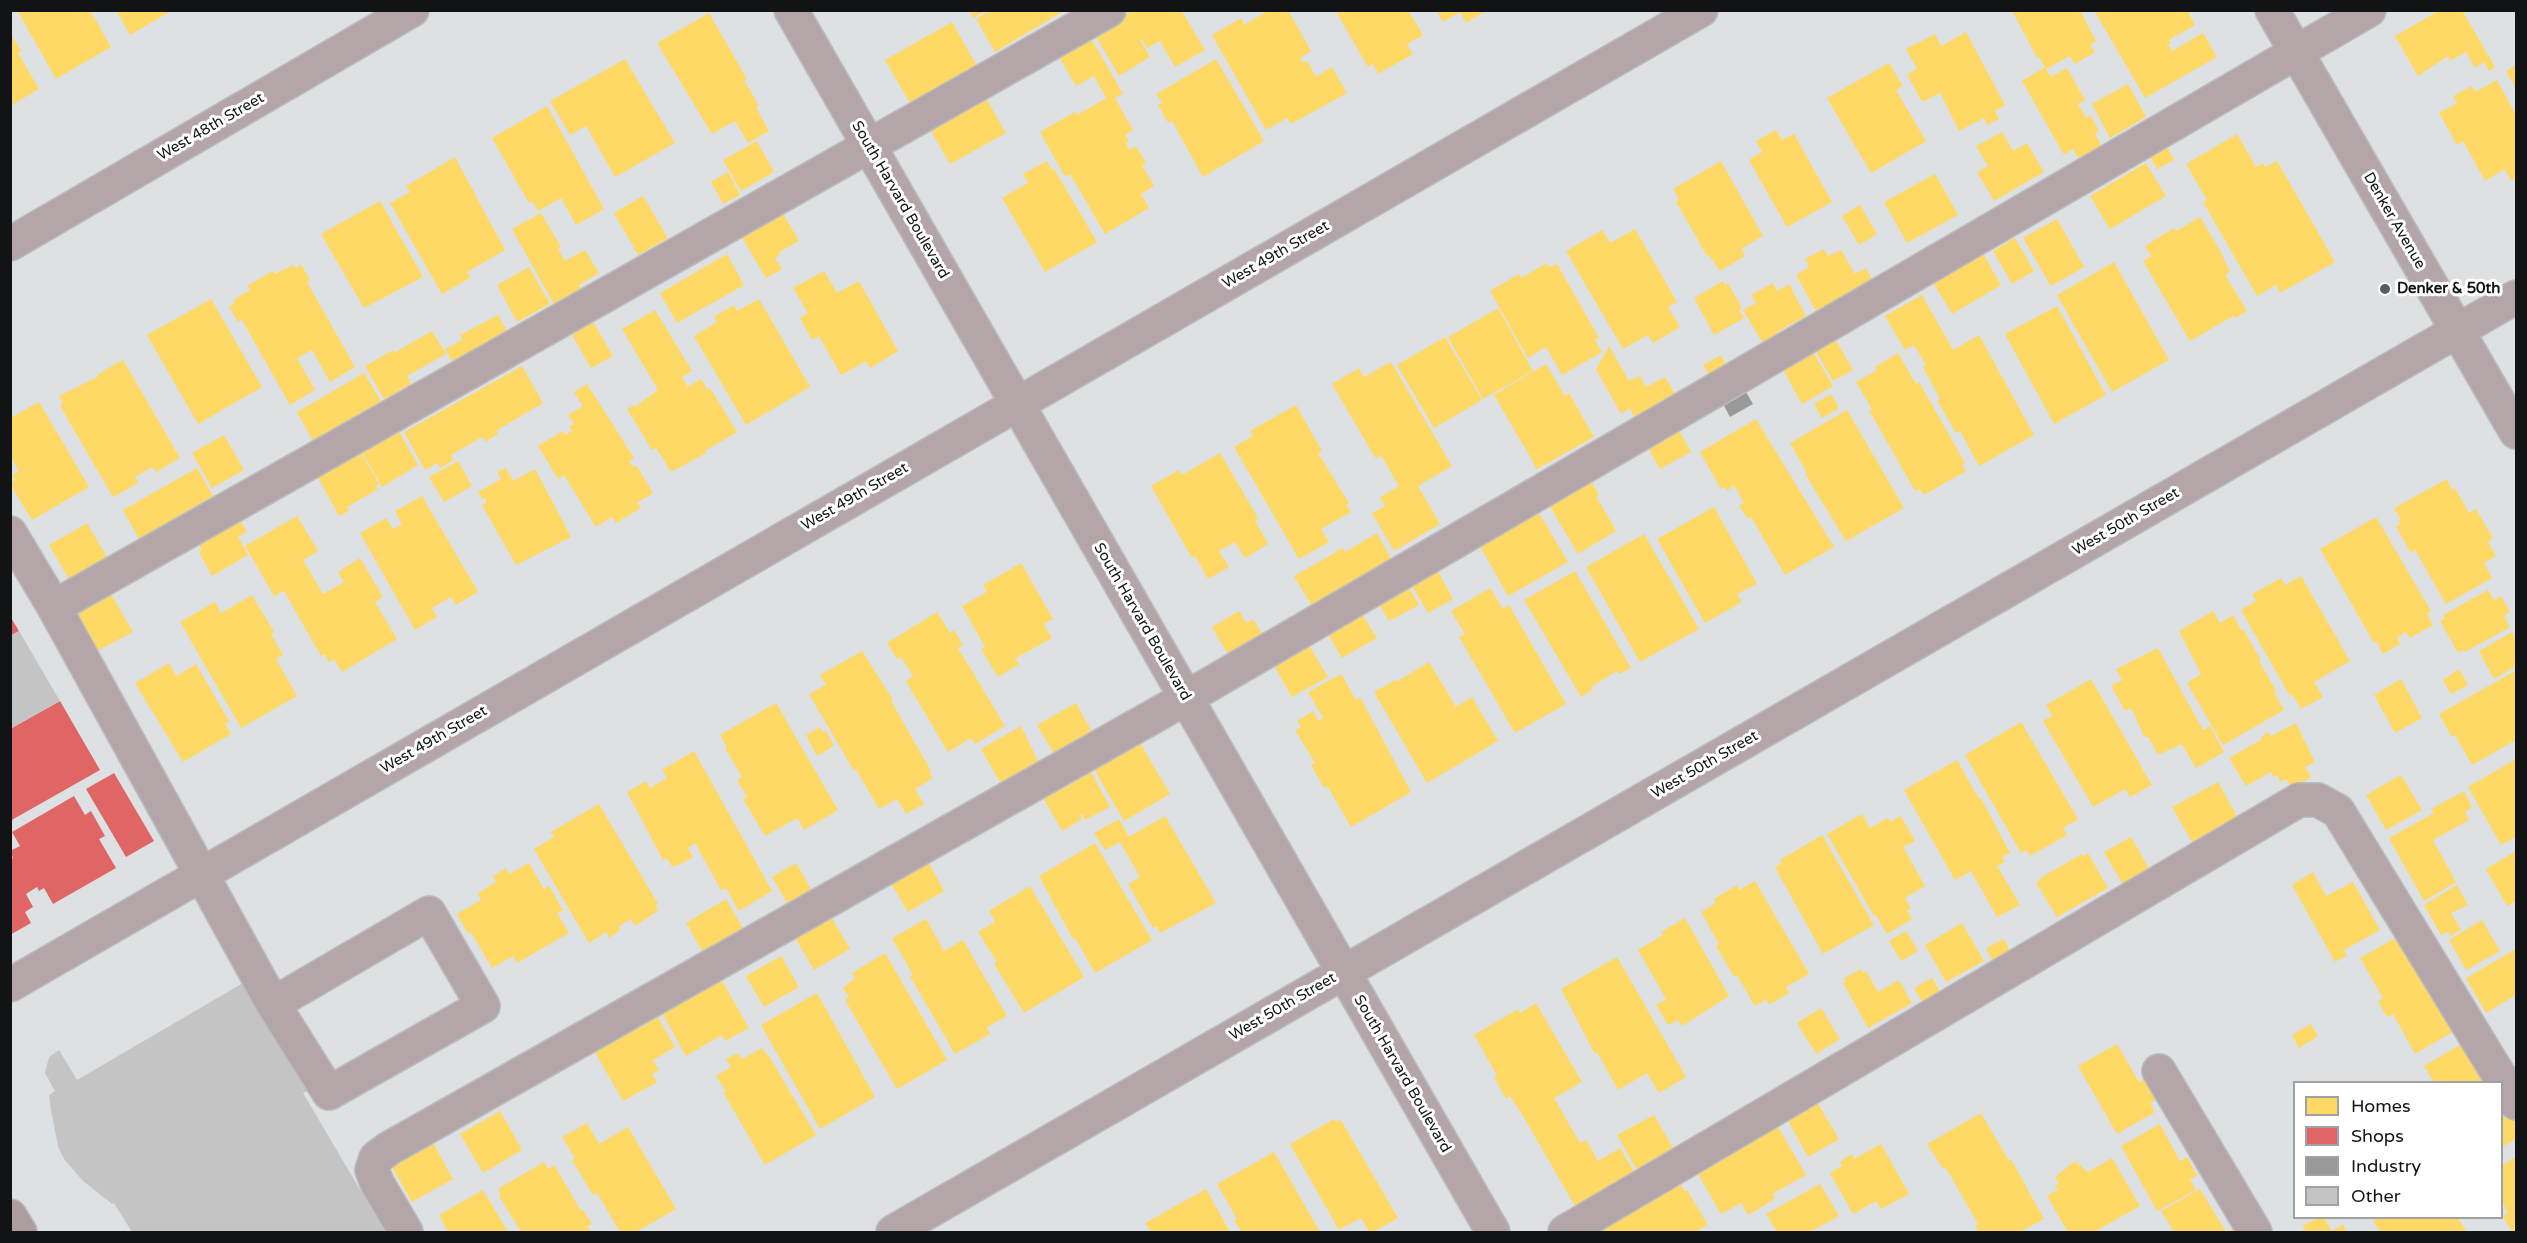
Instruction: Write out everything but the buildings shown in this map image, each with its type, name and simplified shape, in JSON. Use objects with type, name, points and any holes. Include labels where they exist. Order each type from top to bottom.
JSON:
[{"type":"main road","points":[[10,1216],[20,1233]]},
{"type":"street","name":"West 48th Street","points":[[10,244],[412,10]]},
{"type":"street","name":"South Harvard Boulevard","points":[[791,10],[1493,1233]]},
{"type":"street","points":[[54,607],[1109,10]]},
{"type":"street","name":"West 49th Street","points":[[10,985],[1701,10]]},
{"type":"street","name":"Denker Avenue","points":[[2272,10],[2517,432]]},
{"type":"street","points":[[406,1233],[376,1183],[372,1170],[376,1158],[387,1149],[1186,698],[2369,10]]},
{"type":"street","name":"West 50th Street","points":[[893,1233],[2517,297]]},
{"type":"street","points":[[10,533],[54,607],[273,1004],[329,1093],[483,1005],[429,913],[273,1004]]},
{"type":"street","points":[[1565,1233],[2299,800],[2318,800],[2338,811],[2517,1103]]},
{"type":"street","points":[[2159,1071],[2255,1233]]},
{"type":"place","name":"Denker & 50th","points":[[2385,289]]}]
